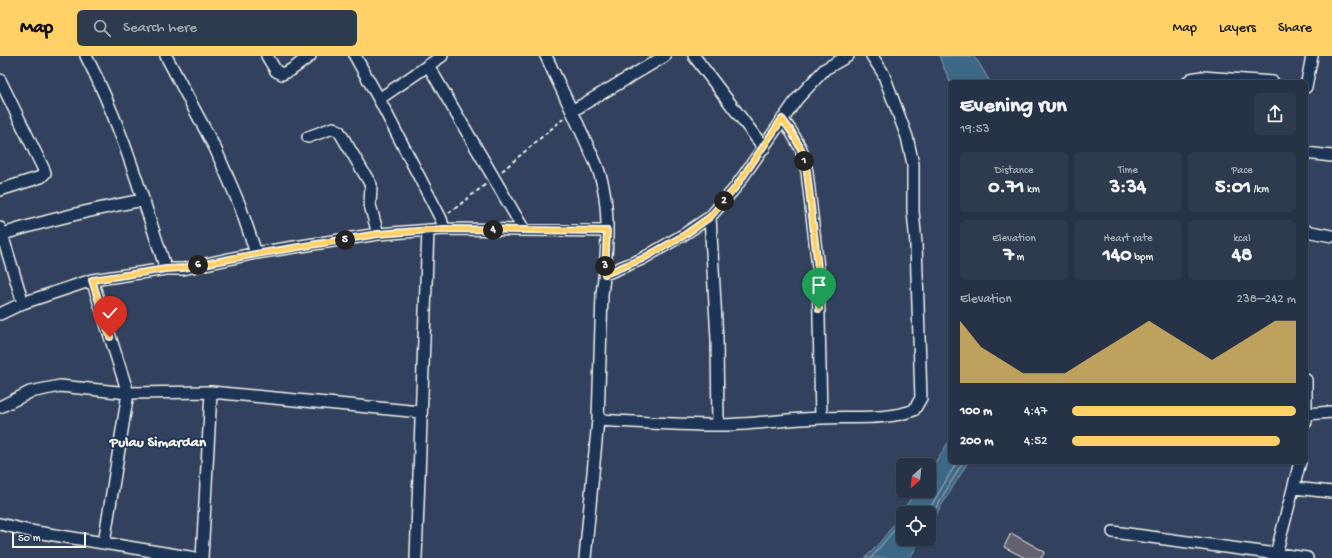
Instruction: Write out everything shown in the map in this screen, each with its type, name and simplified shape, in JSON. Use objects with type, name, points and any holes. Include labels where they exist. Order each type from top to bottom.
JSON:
[{"type":"street","points":[[86,56],[109,106],[128,154],[166,269]]},
{"type":"street","points":[[166,56],[216,150],[240,206],[256,254]]},
{"type":"street","points":[[267,56],[276,71],[282,74],[291,70],[310,56]]},
{"type":"street","points":[[355,56],[379,99],[442,224]]},
{"type":"street","points":[[379,99],[442,56]]},
{"type":"street","points":[[546,56],[600,176],[605,195],[607,231],[605,274],[602,294],[598,420],[585,558]]},
{"type":"street","points":[[572,111],[665,56]]},
{"type":"street","points":[[694,56],[764,148]]},
{"type":"street","points":[[605,274],[642,259],[683,236],[710,217],[735,188],[764,148],[782,119],[798,99],[825,69],[848,56]]},
{"type":"street","points":[[598,420],[718,425],[821,418],[901,415],[914,410],[920,398],[916,244],[913,212],[913,164],[907,137],[883,73],[872,56]]},
{"type":"street","points":[[1307,80],[1312,56]]},
{"type":"street","points":[[428,65],[524,230]]},
{"type":"street","points":[[1190,80],[1202,77],[1245,80]]},
{"type":"street","points":[[0,80],[4,99],[45,173],[41,177],[0,190]]},
{"type":"street","points":[[782,119],[801,149],[807,172],[818,268],[821,418]]},
{"type":"street","points":[[308,137],[333,128],[339,131],[371,185],[370,205],[378,234]]},
{"type":"street","points":[[1308,153],[1332,156]]},
{"type":"street","points":[[23,303],[1,232],[143,200]]},
{"type":"street","points":[[710,217],[718,346],[718,425]]},
{"type":"street","points":[[0,314],[23,303],[92,280],[166,269],[183,268],[256,254],[378,234],[428,230],[442,224],[524,230],[607,231]]},
{"type":"street","points":[[416,558],[428,230]]},
{"type":"street","points":[[1308,231],[1332,236]]},
{"type":"street","points":[[92,280],[128,393],[104,543]]},
{"type":"street","points":[[0,407],[30,392],[60,386],[128,393],[211,392],[422,412]]},
{"type":"street","points":[[202,558],[211,392]]},
{"type":"street","points":[[1308,418],[1332,412]]},
{"type":"street","points":[[1276,556],[1300,464]]},
{"type":"street","points":[[1294,488],[1332,492]]},
{"type":"street","points":[[0,524],[30,531],[195,558]]},
{"type":"street","points":[[1114,532],[1276,556],[1307,558]]},
{"type":"path","points":[[442,224],[572,111]]},
{"type":"water","points":[[939,56],[973,56],[989,80],[949,80]]},
{"type":"water","points":[[948,443],[948,464],[967,464],[936,515],[936,506],[906,506],[911,498],[936,498],[936,461]]},
{"type":"water","points":[[896,520],[896,546],[917,546],[910,558],[865,558],[886,535]]},
{"type":"building","points":[[1011,533],[1045,552],[1041,558],[1025,558],[1004,547]]},
{"type":"district","name":"Pulau Simardan","points":[[158,441]]},
{"type":"route","points":[[110,337],[92,280],[166,269],[183,268],[256,254],[378,234],[444,229],[607,231],[605,274],[642,259],[683,236],[710,217],[735,188],[764,148],[768,139],[782,119],[801,149],[807,172],[818,268],[819,309]]}]
